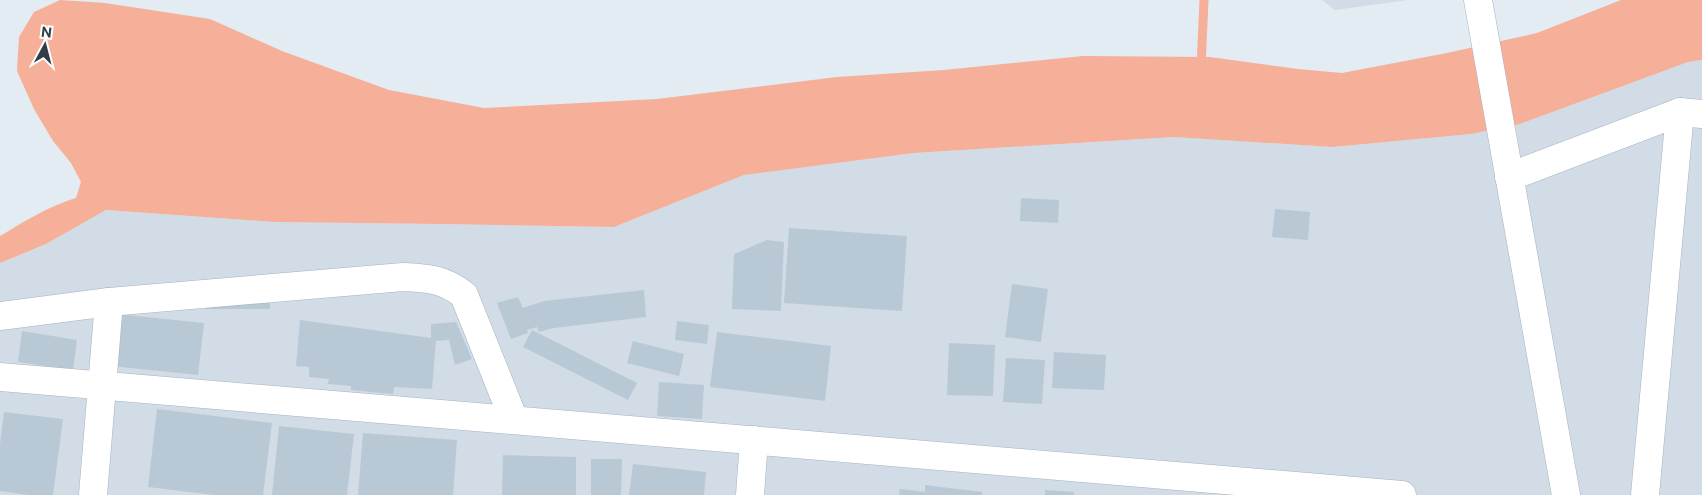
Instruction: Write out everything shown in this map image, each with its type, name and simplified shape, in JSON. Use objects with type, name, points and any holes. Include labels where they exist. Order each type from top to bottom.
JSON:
[{"type":"street","points":[[1478,0],[1566,495]]},
{"type":"street","points":[[1510,177],[1691,113],[1645,495]]},
{"type":"street","points":[[0,316],[109,302],[403,277],[426,278],[446,282],[464,295],[514,420]]},
{"type":"street","points":[[93,495],[109,302]]},
{"type":"street","points":[[0,377],[1402,495]]},
{"type":"street","points":[[750,495],[754,440]]},
{"type":"shaded area","points":[[60,0],[105,3],[210,19],[282,51],[389,90],[484,108],[657,99],[837,77],[944,70],[1083,56],[1210,57],[1342,73],[1447,53],[1537,33],[1621,0],[1702,0],[1702,60],[1688,62],[1520,124],[1471,134],[1333,147],[1174,137],[914,153],[744,175],[614,227],[274,222],[106,210],[46,244],[0,263],[0,236],[28,219],[76,198],[81,182],[71,163],[53,141],[34,109],[17,71],[19,37],[34,12]]},
{"type":"shaded area","points":[[1322,0],[1408,0],[1335,10]]},
{"type":"shaded area","points":[[1702,60],[1702,495],[0,495],[0,263],[46,244],[106,210],[274,222],[614,227],[744,175],[914,153],[1174,137],[1333,147],[1471,134],[1520,124],[1688,62]]},
{"type":"building","points":[[1021,198],[1059,200],[1058,223],[1020,221]]},
{"type":"building","points":[[1275,209],[1310,212],[1308,240],[1272,237]]},
{"type":"building","points":[[789,228],[907,236],[902,311],[784,303]]},
{"type":"building","points":[[767,240],[784,242],[781,311],[732,309],[734,254]]},
{"type":"building","points":[[1012,284],[1048,289],[1041,342],[1005,337]]},
{"type":"building","points":[[644,290],[646,317],[554,328],[539,332],[537,327],[527,330],[528,333],[511,339],[497,303],[518,297],[523,308],[544,301]]},
{"type":"building","points":[[207,296],[270,296],[270,309],[206,309]]},
{"type":"building","points":[[117,314],[204,323],[198,375],[111,366]]},
{"type":"building","points":[[300,320],[431,338],[431,324],[456,322],[472,359],[455,365],[449,340],[436,341],[432,389],[394,387],[393,394],[351,390],[351,386],[328,384],[329,379],[309,377],[309,367],[296,366]]},
{"type":"building","points":[[677,321],[709,325],[707,344],[675,340]]},
{"type":"building","points":[[532,330],[637,383],[628,400],[523,347]]},
{"type":"building","points":[[22,331],[77,340],[73,370],[18,362]]},
{"type":"building","points":[[717,332],[831,346],[825,401],[710,387]]},
{"type":"building","points":[[633,341],[684,354],[679,376],[627,363]]},
{"type":"building","points":[[949,343],[995,345],[993,396],[947,395]]},
{"type":"building","points":[[1054,352],[1106,355],[1104,390],[1052,388]]},
{"type":"building","points":[[1006,358],[1045,360],[1042,404],[1003,402]]},
{"type":"building","points":[[659,382],[704,385],[702,419],[657,416]]},
{"type":"building","points":[[157,409],[272,423],[263,495],[214,495],[148,487]]},
{"type":"building","points":[[4,412],[63,419],[53,495],[28,495],[0,491],[0,444]]},
{"type":"building","points":[[279,426],[354,434],[347,495],[272,495]]},
{"type":"building","points":[[363,433],[457,440],[453,495],[358,495]]},
{"type":"building","points":[[503,455],[576,457],[576,495],[502,495]]},
{"type":"building","points":[[591,459],[622,459],[621,495],[591,495]]},
{"type":"building","points":[[633,464],[706,472],[704,495],[629,495]]},
{"type":"building","points":[[925,485],[982,492],[982,495],[899,495],[900,489],[925,492]]},
{"type":"building","points":[[1045,490],[1074,492],[1074,495],[1045,495]]},
{"type":"waterway","points":[[1201,67],[1204,0]]}]
